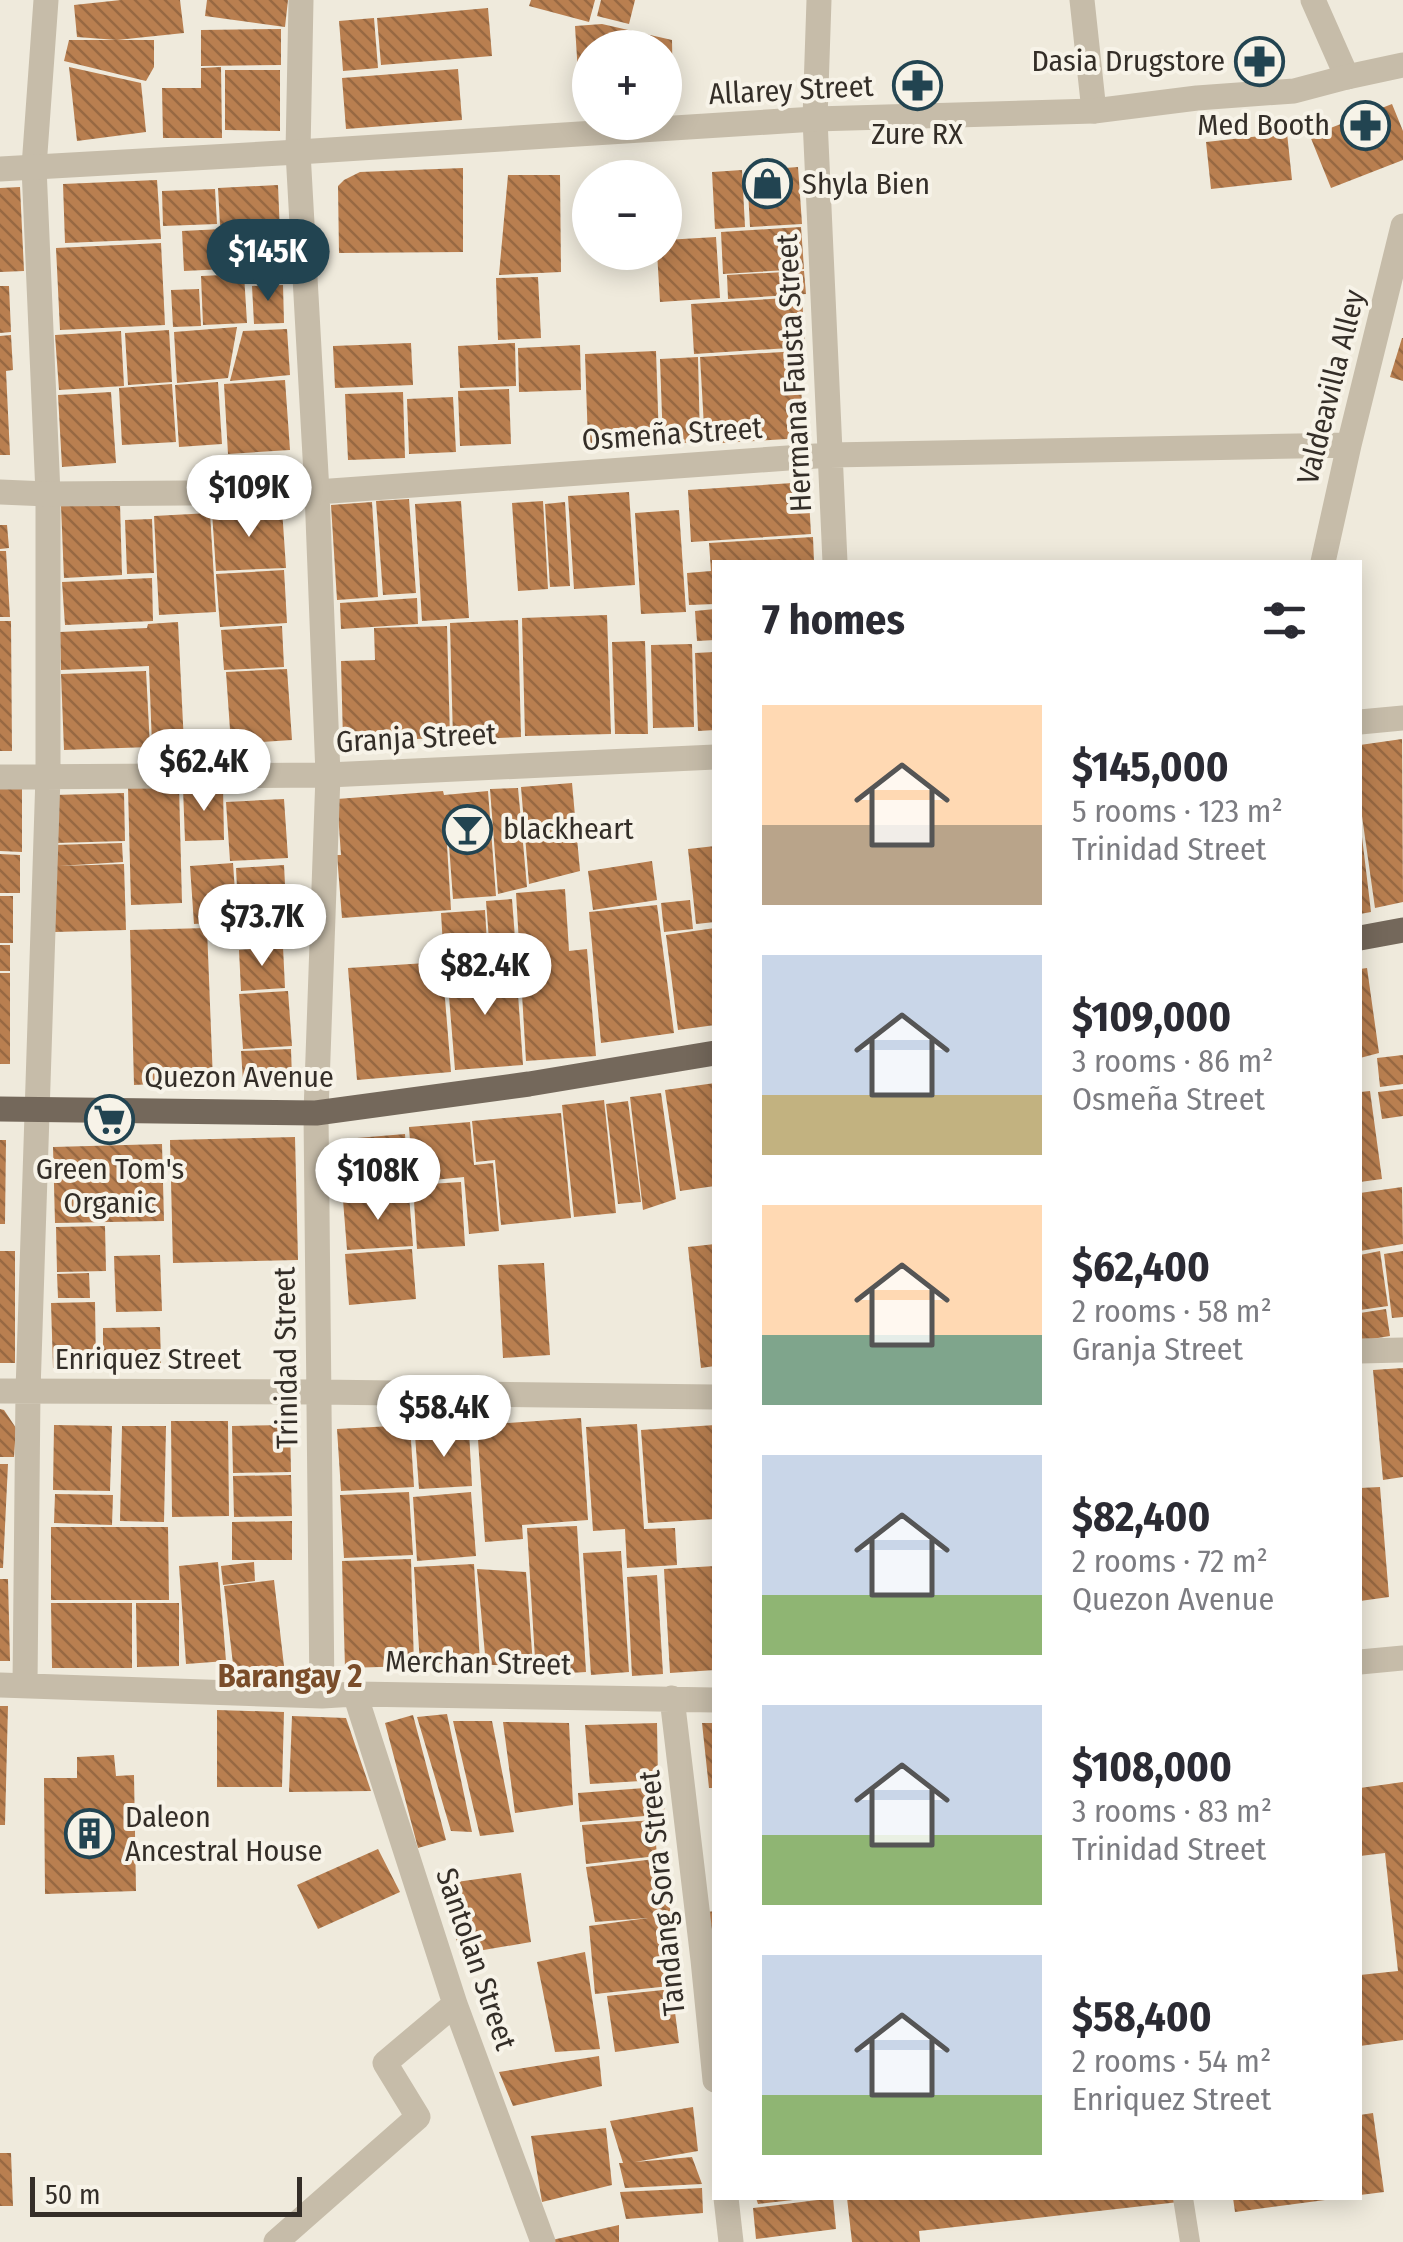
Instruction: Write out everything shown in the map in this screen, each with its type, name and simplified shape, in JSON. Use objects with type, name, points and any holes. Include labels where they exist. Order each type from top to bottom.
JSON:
[{"type":"main road","points":[[1362,938],[1403,930]]},
{"type":"main road","name":"Quezon Avenue","points":[[0,1109],[316,1113],[712,1054]]},
{"type":"street","points":[[12,1685],[28,1391],[48,776],[48,494],[34,167],[46,0]]},
{"type":"street","name":"Trinidad Street","points":[[300,0],[298,152],[328,775],[316,1113],[322,1696]]},
{"type":"street","name":"Hermana Fausta Street","points":[[819,0],[814,120],[835,560]]},
{"type":"street","points":[[1082,0],[1094,112]]},
{"type":"street","points":[[1313,0],[1347,76]]},
{"type":"street","name":"Allarey Street","points":[[0,169],[814,120],[1094,112],[1197,98],[1294,91],[1403,65]]},
{"type":"street","name":"Valdeavilla Alley","points":[[1323,560],[1403,226]]},
{"type":"street","name":"Osmeña Street","points":[[0,492],[317,492],[830,455],[1349,444]]},
{"type":"street","points":[[1362,722],[1403,718]]},
{"type":"street","name":"Granja Street","points":[[0,776],[328,775],[712,757]]},
{"type":"street","points":[[1362,1352],[1403,1350]]},
{"type":"street","name":"Enriquez Street","points":[[0,1391],[712,1397]]},
{"type":"street","points":[[1362,1662],[1403,1658]]},
{"type":"street","name":"Merchan Street","points":[[12,1685],[322,1696],[712,1700]]},
{"type":"street","name":"Santolan Street","points":[[356,1694],[456,2004],[543,2242]]},
{"type":"street","name":"Tandang Sora Street","points":[[672,1698],[712,2050]]},
{"type":"street","points":[[276,2242],[418,2117],[385,2063],[456,2004]]},
{"type":"street","points":[[726,2200],[731,2242]]},
{"type":"lane","points":[[1183,2200],[1190,2242]]},
{"type":"building","points":[[180,0],[184,33],[117,40],[77,37],[74,5]]},
{"type":"building","points":[[207,0],[288,0],[285,27],[205,16]]},
{"type":"building","points":[[531,0],[595,0],[589,22],[529,6]]},
{"type":"building","points":[[601,0],[635,0],[629,24],[597,16]]},
{"type":"building","points":[[488,8],[492,56],[381,65],[377,18]]},
{"type":"building","points":[[374,18],[378,68],[343,71],[339,21]]},
{"type":"building","points":[[602,24],[628,30],[575,30],[575,26]]},
{"type":"building","points":[[281,29],[281,65],[201,66],[201,30]]},
{"type":"building","points":[[69,40],[154,40],[154,67],[146,81],[64,61]]},
{"type":"building","points":[[69,67],[141,83],[146,132],[77,141]]},
{"type":"building","points":[[221,67],[222,138],[163,138],[162,88],[201,88],[201,68]]},
{"type":"building","points":[[458,69],[462,120],[346,129],[342,78]]},
{"type":"building","points":[[225,70],[280,70],[280,131],[225,130]]},
{"type":"building","points":[[1392,104],[1403,131],[1403,160],[1331,188],[1310,136]]},
{"type":"building","points":[[1287,133],[1292,180],[1211,189],[1206,142]]},
{"type":"building","points":[[798,167],[802,224],[750,227],[747,171]]},
{"type":"building","points":[[463,168],[463,252],[339,253],[338,186],[344,180],[360,172]]},
{"type":"building","points":[[742,170],[745,227],[715,229],[712,172]]},
{"type":"building","points":[[508,175],[560,175],[561,272],[499,275]]},
{"type":"building","points":[[157,180],[161,239],[65,243],[63,184]]},
{"type":"building","points":[[278,185],[280,234],[246,236],[246,224],[220,225],[218,188]]},
{"type":"building","points":[[20,187],[24,271],[0,272],[0,188]]},
{"type":"building","points":[[215,189],[217,224],[163,226],[162,191]]},
{"type":"building","points":[[801,227],[804,269],[723,274],[721,232]]},
{"type":"building","points":[[243,228],[246,268],[184,271],[182,231]]},
{"type":"building","points":[[280,236],[283,280],[249,281],[247,238]]},
{"type":"building","points":[[716,237],[720,298],[660,302],[658,270],[682,270],[682,239]]},
{"type":"building","points":[[161,243],[165,325],[60,330],[56,248]]},
{"type":"building","points":[[804,271],[806,294],[728,299],[727,275]]},
{"type":"building","points":[[244,274],[247,323],[203,325],[201,276]]},
{"type":"building","points":[[538,277],[541,338],[498,340],[496,278]]},
{"type":"building","points":[[283,285],[284,323],[254,324],[252,286]]},
{"type":"building","points":[[0,286],[9,286],[11,332],[0,333]]},
{"type":"building","points":[[199,289],[201,326],[173,327],[171,290]]},
{"type":"building","points":[[802,297],[805,347],[694,354],[691,304]]},
{"type":"building","points":[[237,327],[228,378],[177,383],[174,332]]},
{"type":"building","points":[[287,329],[290,375],[230,381],[243,331]]},
{"type":"building","points":[[169,330],[172,382],[128,385],[125,333]]},
{"type":"building","points":[[121,331],[124,386],[59,390],[55,335]]},
{"type":"building","points":[[11,335],[13,370],[6,371],[10,455],[0,455],[0,336]]},
{"type":"building","points":[[1403,338],[1403,381],[1390,377]]},
{"type":"building","points":[[411,343],[413,385],[335,388],[333,346]]},
{"type":"building","points":[[515,343],[516,386],[460,388],[458,346]]},
{"type":"building","points":[[580,345],[581,390],[519,392],[518,348]]},
{"type":"building","points":[[656,351],[659,441],[588,443],[585,354]]},
{"type":"building","points":[[799,351],[804,438],[705,444],[700,357]]},
{"type":"building","points":[[698,357],[700,442],[663,444],[660,359]]},
{"type":"building","points":[[285,380],[290,450],[228,454],[224,384]]},
{"type":"building","points":[[218,382],[222,444],[179,447],[175,385]]},
{"type":"building","points":[[172,384],[176,442],[122,445],[119,388]]},
{"type":"building","points":[[509,389],[511,444],[460,446],[458,391]]},
{"type":"building","points":[[111,392],[116,463],[62,467],[58,395]]},
{"type":"building","points":[[403,392],[405,458],[348,460],[345,394]]},
{"type":"building","points":[[453,397],[456,452],[409,454],[407,399]]},
{"type":"building","points":[[808,482],[811,534],[691,542],[688,490]]},
{"type":"building","points":[[629,492],[635,585],[574,589],[568,496]]},
{"type":"building","points":[[409,499],[416,593],[383,595],[376,501]]},
{"type":"building","points":[[461,501],[469,618],[422,621],[415,504]]},
{"type":"building","points":[[543,501],[548,589],[518,591],[512,503]]},
{"type":"building","points":[[372,502],[378,597],[337,600],[331,505]]},
{"type":"building","points":[[565,502],[570,586],[550,587],[545,504]]},
{"type":"building","points":[[120,503],[122,575],[64,578],[61,506]]},
{"type":"building","points":[[282,509],[286,568],[216,571],[212,512]]},
{"type":"building","points":[[679,510],[686,612],[641,614],[635,513]]},
{"type":"building","points":[[210,513],[216,612],[159,615],[154,516]]},
{"type":"building","points":[[152,519],[154,573],[127,574],[125,520]]},
{"type":"building","points":[[0,525],[7,525],[9,548],[0,549]]},
{"type":"building","points":[[813,537],[814,560],[712,560],[712,604],[689,605],[687,573],[711,571],[709,543]]},
{"type":"building","points":[[0,551],[6,551],[10,617],[0,617]]},
{"type":"building","points":[[284,570],[287,623],[220,627],[216,574]]},
{"type":"building","points":[[152,578],[153,621],[65,625],[62,582]]},
{"type":"building","points":[[417,598],[418,624],[341,629],[340,603]]},
{"type":"building","points":[[712,609],[712,640],[697,641],[695,611]]},
{"type":"building","points":[[607,615],[611,734],[525,736],[522,618]]},
{"type":"building","points":[[518,620],[521,737],[453,740],[450,623]]},
{"type":"building","points":[[0,621],[11,621],[12,751],[0,751]]},
{"type":"building","points":[[178,622],[184,744],[152,745],[149,666],[61,670],[60,632],[147,628],[148,624]]},
{"type":"building","points":[[282,626],[284,667],[224,670],[221,630]]},
{"type":"building","points":[[447,626],[450,738],[343,741],[341,661],[375,660],[374,628]]},
{"type":"building","points":[[645,641],[648,734],[615,734],[612,642]]},
{"type":"building","points":[[692,644],[694,727],[653,728],[651,645]]},
{"type":"building","points":[[712,652],[712,730],[698,731],[695,653]]},
{"type":"building","points":[[287,669],[292,740],[231,744],[226,672]]},
{"type":"building","points":[[146,671],[150,747],[64,750],[61,674]]},
{"type":"building","points":[[1402,739],[1403,902],[1375,908],[1362,816],[1362,745]]},
{"type":"building","points":[[572,783],[580,871],[529,884],[521,787]]},
{"type":"building","points":[[179,786],[182,903],[131,905],[128,788]]},
{"type":"building","points":[[223,787],[224,840],[185,841],[183,788]]},
{"type":"building","points":[[518,788],[527,887],[498,894],[490,789]]},
{"type":"building","points":[[0,789],[22,789],[22,852],[0,851]]},
{"type":"building","points":[[443,791],[444,795],[488,791],[496,896],[453,899],[447,845],[451,910],[342,918],[337,799]]},
{"type":"building","points":[[124,793],[125,841],[55,843],[54,795]]},
{"type":"building","points":[[284,799],[288,858],[230,861],[226,802]]},
{"type":"building","points":[[1362,837],[1371,912],[1362,914]]},
{"type":"building","points":[[122,843],[123,862],[59,866],[124,864],[126,930],[55,932],[53,845]]},
{"type":"building","points":[[712,846],[712,922],[696,924],[688,849]]},
{"type":"building","points":[[0,854],[20,855],[20,893],[0,893]]},
{"type":"building","points":[[652,861],[657,900],[593,910],[588,871]]},
{"type":"building","points":[[233,863],[237,921],[194,924],[190,866]]},
{"type":"building","points":[[284,865],[288,943],[240,947],[236,868]]},
{"type":"building","points":[[565,889],[569,951],[587,949],[596,1056],[526,1061],[516,893]]},
{"type":"building","points":[[0,896],[13,896],[13,943],[0,943]]},
{"type":"building","points":[[512,899],[517,964],[491,966],[486,901]]},
{"type":"building","points":[[690,900],[693,929],[664,932],[661,903]]},
{"type":"building","points":[[657,905],[674,1033],[601,1043],[589,912]]},
{"type":"building","points":[[485,910],[487,943],[443,946],[441,913]]},
{"type":"building","points":[[207,928],[213,1081],[134,1085],[130,930]]},
{"type":"building","points":[[712,928],[712,1025],[678,1030],[666,935]]},
{"type":"building","points":[[487,944],[489,966],[454,969],[452,947]]},
{"type":"building","points":[[0,945],[10,945],[10,971],[0,971]]},
{"type":"building","points":[[283,947],[285,988],[241,991],[239,950]]},
{"type":"building","points":[[442,962],[451,1072],[357,1080],[348,968]]},
{"type":"building","points":[[516,966],[523,1065],[455,1070],[447,972]]},
{"type":"building","points":[[1367,968],[1379,1053],[1362,1057],[1362,969]]},
{"type":"building","points":[[0,973],[10,973],[10,1064],[0,1064]]},
{"type":"building","points":[[288,991],[292,1046],[243,1049],[239,994]]},
{"type":"building","points":[[291,1049],[292,1078],[243,1081],[241,1051]]},
{"type":"building","points":[[1403,1055],[1403,1084],[1380,1087],[1377,1058]]},
{"type":"building","points":[[712,1083],[712,1186],[680,1191],[665,1090]]},
{"type":"building","points":[[1403,1089],[1403,1116],[1382,1119],[1378,1092]]},
{"type":"building","points":[[1370,1091],[1382,1179],[1362,1182],[1362,1092]]},
{"type":"building","points":[[661,1093],[676,1199],[643,1210],[630,1097]]},
{"type":"building","points":[[604,1100],[616,1213],[574,1217],[562,1105]]},
{"type":"building","points":[[628,1101],[641,1202],[618,1204],[606,1104]]},
{"type":"building","points":[[561,1113],[571,1218],[501,1225],[495,1160],[476,1162],[472,1121]]},
{"type":"building","points":[[470,1122],[474,1165],[493,1163],[499,1231],[469,1234],[464,1177],[413,1182],[409,1127]]},
{"type":"building","points":[[405,1134],[409,1192],[349,1197],[345,1139]]},
{"type":"building","points":[[295,1137],[298,1260],[173,1263],[170,1140]]},
{"type":"building","points":[[0,1140],[6,1140],[5,1224],[0,1224]]},
{"type":"building","points":[[162,1144],[164,1221],[55,1223],[53,1147]]},
{"type":"building","points":[[461,1182],[465,1246],[417,1249],[413,1185]]},
{"type":"building","points":[[1402,1187],[1403,1244],[1362,1251],[1362,1193]]},
{"type":"building","points":[[409,1195],[413,1246],[347,1250],[343,1200]]},
{"type":"building","points":[[105,1226],[106,1271],[57,1272],[56,1227]]},
{"type":"building","points":[[712,1244],[712,1366],[701,1368],[688,1247]]},
{"type":"building","points":[[412,1249],[416,1299],[349,1305],[345,1254]]},
{"type":"building","points":[[0,1251],[15,1251],[15,1363],[0,1363]]},
{"type":"building","points":[[1380,1251],[1388,1306],[1362,1310],[1362,1255]]},
{"type":"building","points":[[1403,1251],[1403,1317],[1392,1318],[1384,1254]]},
{"type":"building","points":[[160,1255],[162,1311],[116,1312],[114,1256]]},
{"type":"building","points":[[544,1263],[550,1355],[503,1358],[498,1265]]},
{"type":"building","points":[[89,1273],[90,1298],[58,1298],[57,1274]]},
{"type":"building","points":[[95,1302],[96,1367],[53,1368],[51,1303]]},
{"type":"building","points":[[1386,1309],[1390,1336],[1362,1341],[1362,1313]]},
{"type":"building","points":[[160,1327],[161,1363],[103,1364],[103,1328]]},
{"type":"building","points":[[1403,1368],[1403,1477],[1383,1480],[1373,1370]]},
{"type":"building","points":[[0,1409],[16,1428],[14,1457],[0,1457]]},
{"type":"building","points":[[581,1418],[588,1520],[522,1525],[523,1539],[485,1542],[477,1425]]},
{"type":"building","points":[[171,1421],[228,1421],[229,1516],[172,1517]]},
{"type":"building","points":[[637,1424],[644,1529],[675,1528],[677,1565],[627,1568],[625,1529],[593,1531],[586,1427]]},
{"type":"building","points":[[54,1425],[112,1426],[110,1491],[53,1490]]},
{"type":"building","points":[[290,1425],[291,1472],[233,1473],[232,1426]]},
{"type":"building","points":[[410,1425],[414,1487],[341,1491],[337,1429]]},
{"type":"building","points":[[712,1425],[712,1519],[648,1523],[641,1430]]},
{"type":"building","points":[[122,1426],[166,1426],[164,1522],[120,1521]]},
{"type":"building","points":[[469,1431],[472,1486],[419,1489],[415,1435]]},
{"type":"building","points":[[0,1464],[8,1464],[3,1568],[0,1568]]},
{"type":"building","points":[[291,1475],[292,1516],[234,1517],[233,1476]]},
{"type":"building","points":[[1380,1487],[1389,1597],[1362,1601],[1362,1488]]},
{"type":"building","points":[[409,1492],[413,1555],[344,1558],[340,1495]]},
{"type":"building","points":[[471,1492],[476,1556],[417,1561],[413,1497]]},
{"type":"building","points":[[55,1494],[113,1495],[112,1525],[54,1523]]},
{"type":"building","points":[[292,1521],[292,1560],[232,1560],[232,1522]]},
{"type":"building","points":[[577,1526],[586,1672],[536,1675],[527,1528]]},
{"type":"building","points":[[51,1527],[168,1527],[169,1600],[51,1600]]},
{"type":"building","points":[[621,1551],[629,1672],[591,1675],[583,1553]]},
{"type":"building","points":[[411,1559],[414,1666],[345,1668],[342,1561]]},
{"type":"building","points":[[218,1562],[226,1661],[186,1664],[179,1566]]},
{"type":"building","points":[[254,1562],[255,1581],[223,1585],[221,1566]]},
{"type":"building","points":[[474,1564],[480,1662],[420,1665],[414,1567]]},
{"type":"building","points":[[712,1566],[712,1670],[670,1673],[664,1569]]},
{"type":"building","points":[[477,1569],[526,1572],[533,1665],[486,1665]]},
{"type":"building","points":[[657,1575],[663,1674],[632,1676],[627,1577]]},
{"type":"building","points":[[0,1579],[8,1579],[10,1661],[0,1661]]},
{"type":"building","points":[[274,1580],[284,1666],[234,1673],[224,1586]]},
{"type":"building","points":[[51,1603],[132,1603],[132,1668],[52,1668]]},
{"type":"building","points":[[136,1603],[179,1603],[179,1666],[137,1667]]},
{"type":"building","points":[[0,1706],[8,1706],[5,1825],[0,1825]]},
{"type":"building","points":[[217,1710],[284,1712],[282,1787],[217,1787]]},
{"type":"building","points":[[447,1714],[472,1832],[451,1831],[417,1717]]},
{"type":"building","points":[[413,1715],[446,1840],[418,1848],[385,1723]]},
{"type":"building","points":[[292,1716],[346,1718],[371,1791],[289,1792]]},
{"type":"building","points":[[453,1721],[492,1721],[514,1832],[480,1836]]},
{"type":"building","points":[[503,1722],[569,1723],[573,1805],[515,1813]]},
{"type":"building","points":[[657,1723],[658,1780],[590,1784],[585,1725]]},
{"type":"building","points":[[702,1723],[712,1723],[709,1788]]},
{"type":"building","name":"Daleon Ancestral House","points":[[114,1755],[116,1776],[134,1775],[136,1891],[45,1894],[44,1778],[77,1778],[77,1757]]},
{"type":"building","points":[[1403,1782],[1403,2040],[1362,2046],[1362,1975],[1398,1971],[1385,1853],[1362,1856],[1362,1788]]},
{"type":"building","points":[[658,1787],[666,1814],[580,1822],[578,1793]]},
{"type":"building","points":[[654,1820],[657,1856],[586,1864],[582,1825]]},
{"type":"building","points":[[378,1849],[400,1892],[318,1929],[297,1885]]},
{"type":"building","points":[[664,1858],[679,1985],[595,1994],[589,1926],[648,1918],[595,1922],[586,1867]]},
{"type":"building","points":[[521,1873],[531,1942],[460,1954],[442,1884]]},
{"type":"building","points":[[712,1911],[712,1941],[707,1912]]},
{"type":"building","points":[[585,1952],[600,2049],[555,2052],[537,1962]]},
{"type":"building","points":[[672,1989],[679,2043],[615,2052],[607,1996]]},
{"type":"building","points":[[599,2056],[602,2086],[513,2106],[499,2072]]},
{"type":"building","points":[[693,2107],[698,2151],[635,2162],[692,2157],[702,2184],[625,2188],[619,2163],[623,2163],[610,2121]]},
{"type":"building","points":[[1373,2113],[1384,2192],[1362,2195],[1362,2115]]},
{"type":"building","points":[[606,2128],[612,2185],[542,2202],[531,2136]]},
{"type":"building","points":[[0,2153],[11,2153],[13,2206],[0,2206]]},
{"type":"building","points":[[702,2188],[703,2213],[626,2219],[620,2192]]},
{"type":"building","points":[[757,2200],[793,2200],[758,2204]]},
{"type":"building","points":[[833,2200],[836,2229],[756,2239],[753,2208]]},
{"type":"building","points":[[847,2200],[1179,2202],[919,2231],[920,2242],[852,2242]]},
{"type":"building","points":[[1233,2200],[1325,2200],[1235,2212]]},
{"type":"building","points":[[619,2225],[619,2242],[552,2242],[552,2240]]},
{"type":"place","name":"Dasia Drugstore","points":[[1260,61]]},
{"type":"place","name":"Zure RX","points":[[917,85]]},
{"type":"place","name":"Med Booth","points":[[1365,125]]},
{"type":"place","name":"Shyla Bien","points":[[767,184]]},
{"type":"place","name":"blackheart","points":[[468,829]]},
{"type":"place","name":"Green Tom's Organic","points":[[110,1120]]},
{"type":"place","name":"Daleon Ancestral House","points":[[90,1834]]},
{"type":"district","name":"Barangay 2","points":[[290,1676]]}]
